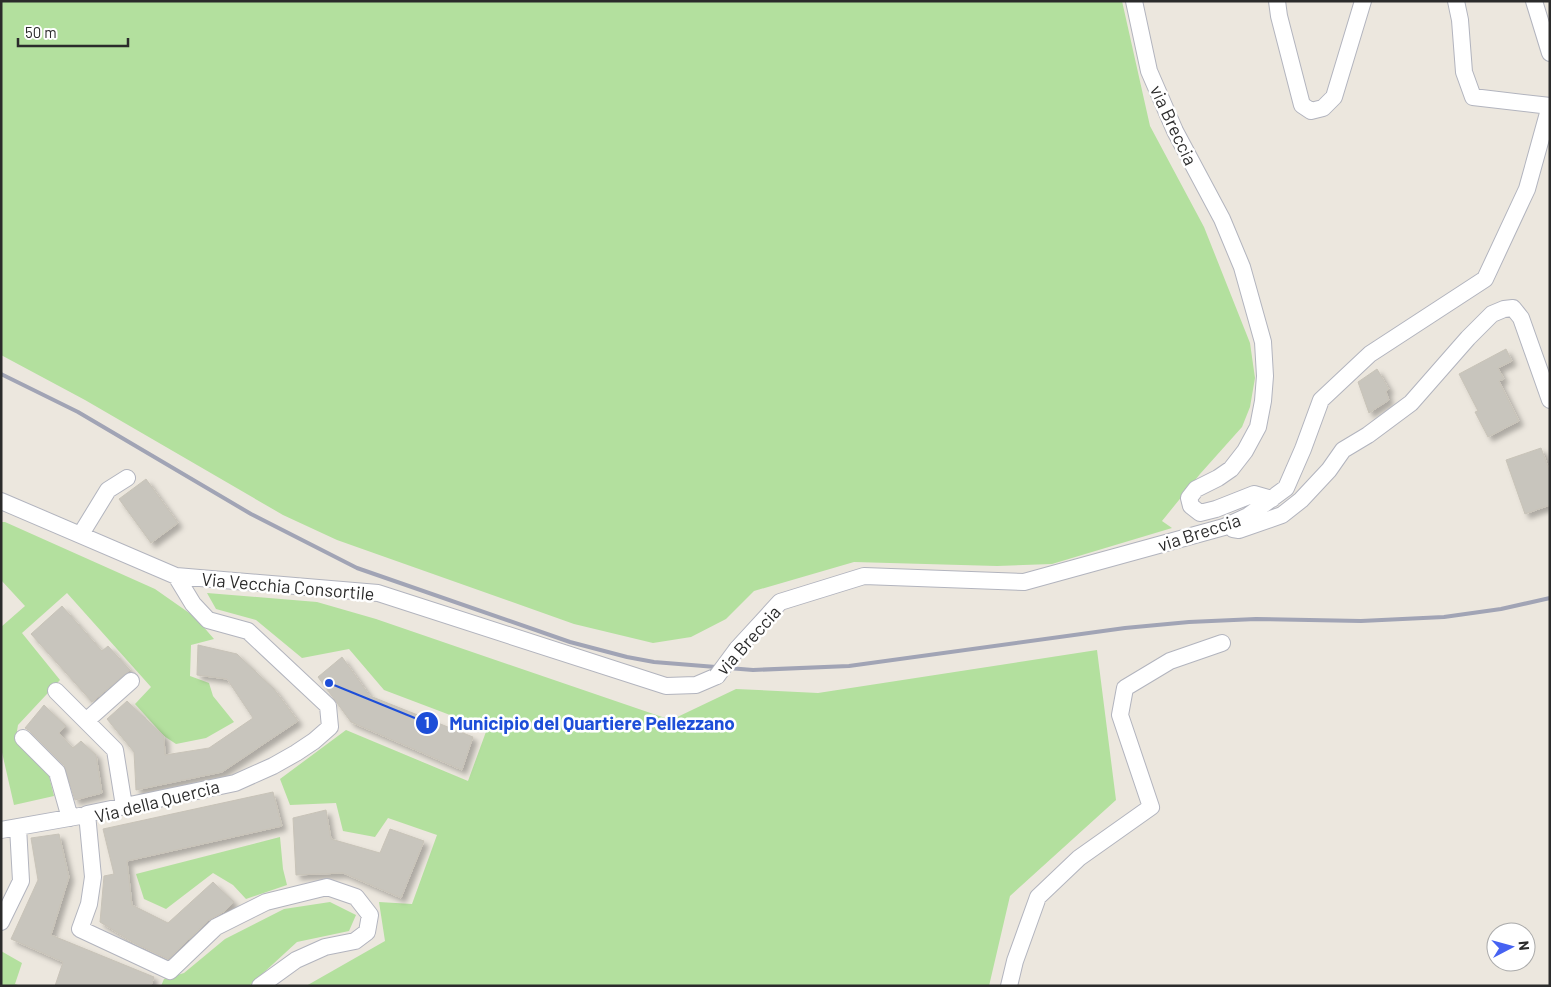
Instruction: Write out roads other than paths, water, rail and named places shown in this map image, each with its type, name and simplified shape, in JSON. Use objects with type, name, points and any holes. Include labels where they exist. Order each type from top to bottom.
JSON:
[{"type":"street","name":"via Breccia","points":[[1134,1],[1149,71],[1175,131],[1222,219],[1242,267],[1263,342],[1265,376],[1258,427],[1246,451],[1231,469],[1196,489],[1189,498],[1191,506],[1200,513],[1216,509],[1254,494],[1272,499]]},
{"type":"street","points":[[1277,1],[1278,16],[1302,106],[1311,111],[1323,108],[1334,97],[1363,1]]},
{"type":"street","points":[[1272,499],[1286,488],[1303,450],[1321,400],[1370,354],[1485,279],[1527,189],[1550,106],[1473,97],[1464,72],[1460,20],[1456,1]]},
{"type":"street","points":[[1534,1],[1550,53]]},
{"type":"street","points":[[1224,528],[1240,530],[1282,515],[1301,500],[1329,470],[1343,450],[1368,435],[1411,403],[1468,338],[1492,314],[1504,309],[1512,308],[1521,318],[1550,400]]},
{"type":"street","points":[[80,534],[108,490],[127,478]]},
{"type":"street","name":"via Breccia","points":[[666,686],[696,686],[718,676],[737,649],[780,602],[864,576],[1024,582],[1224,528],[1248,516],[1272,499]]},
{"type":"street","name":"Via Vecchia Consortile","points":[[1,501],[176,576],[378,593],[666,686]]},
{"type":"street","name":"Via della Quercia","points":[[176,576],[194,604],[208,620],[248,631],[328,706],[330,727],[296,753],[273,766],[235,783],[87,814],[93,877],[89,904],[80,929],[170,971],[216,927],[266,902],[327,888],[356,897],[370,915],[367,932],[355,942],[325,947],[296,960],[260,986]]},
{"type":"street","points":[[1010,986],[1015,961],[1038,897],[1079,858],[1151,806],[1120,715],[1125,688],[1170,661],[1222,643]]},
{"type":"street","points":[[86,721],[131,681]]},
{"type":"street","points":[[56,692],[115,750],[124,806]]},
{"type":"street","points":[[23,738],[58,772],[70,818]]},
{"type":"street","points":[[1,830],[87,814]]},
{"type":"street","points":[[1,922],[21,881],[18,827]]},
{"type":"railway","points":[[1,374],[78,412],[251,514],[357,568],[570,642],[654,662],[753,670],[849,666],[1125,628],[1189,622],[1256,619],[1361,621],[1444,617],[1501,609],[1550,598]]},
{"type":"place","name":"Municipio del Quartiere Pellezzano","points":[[329,683]]}]
